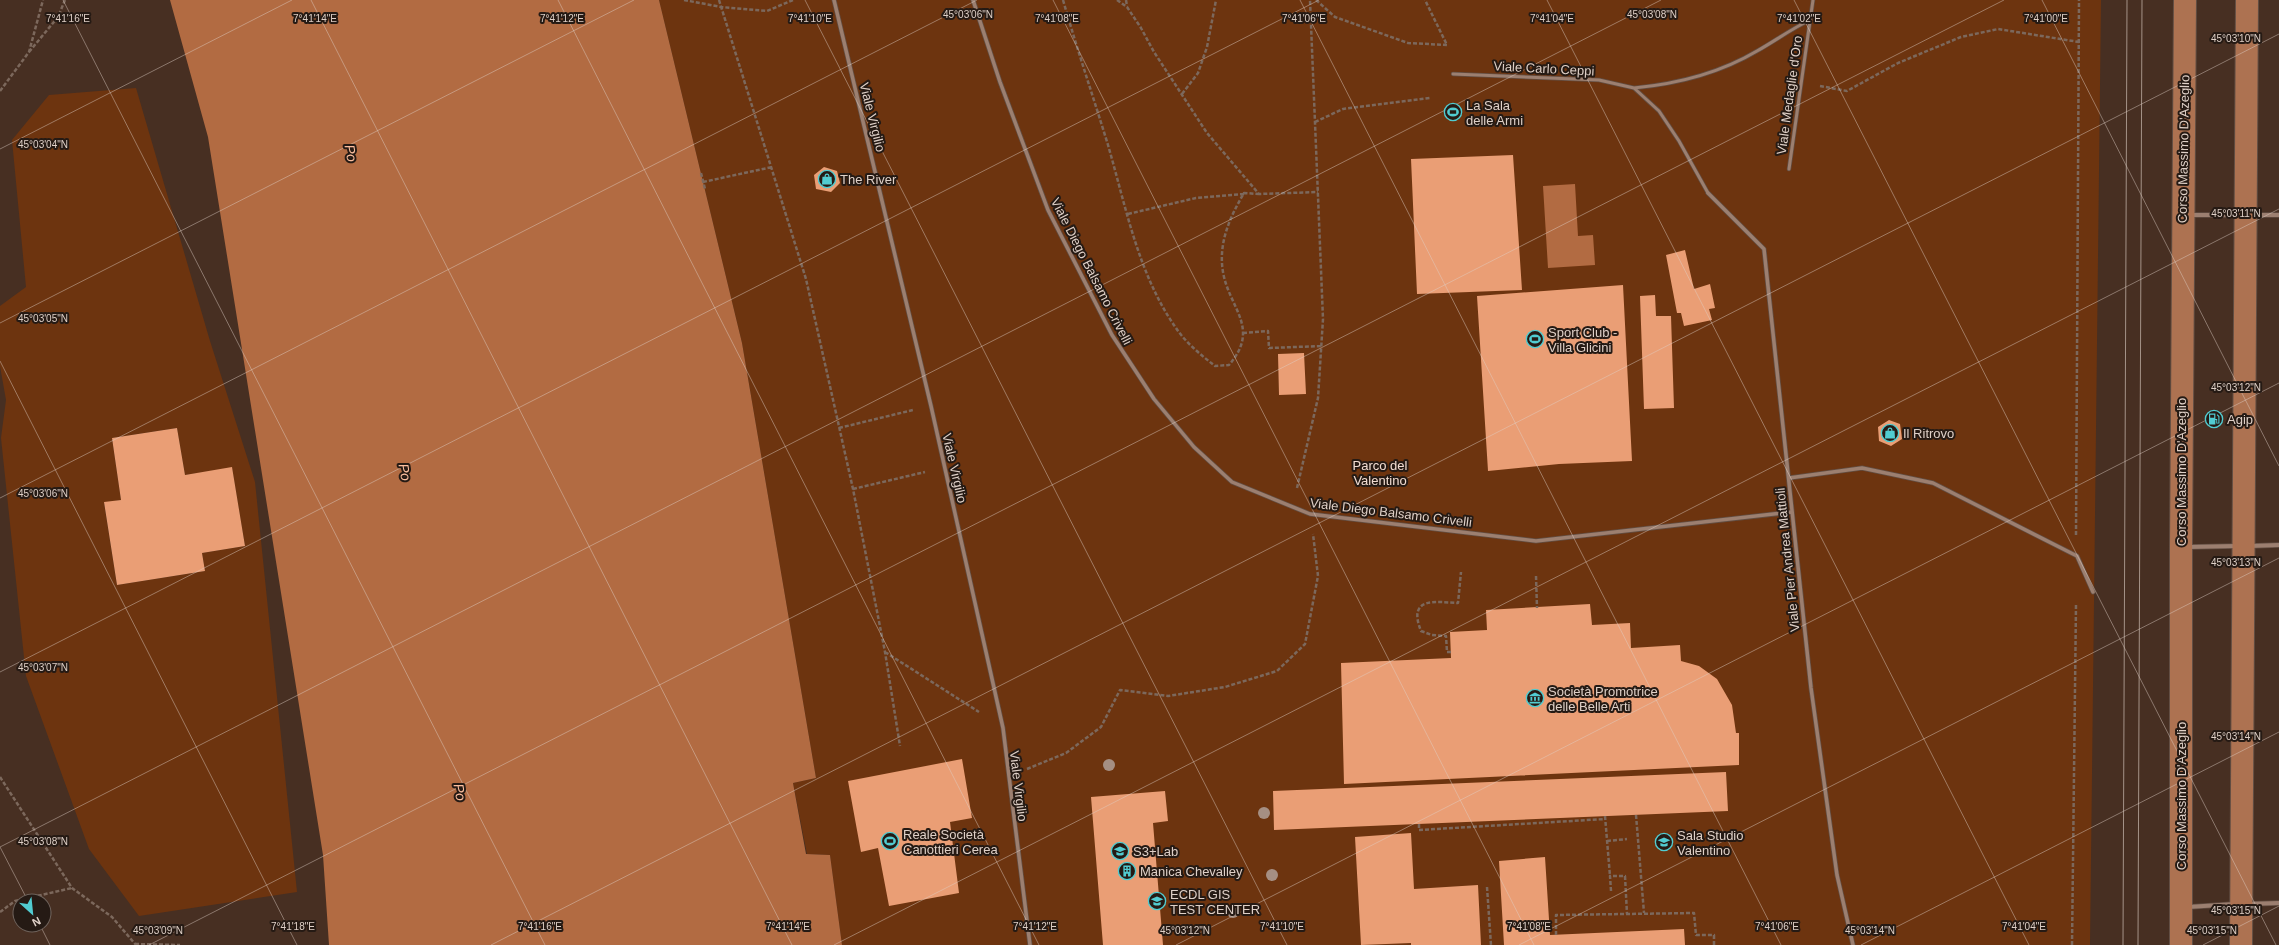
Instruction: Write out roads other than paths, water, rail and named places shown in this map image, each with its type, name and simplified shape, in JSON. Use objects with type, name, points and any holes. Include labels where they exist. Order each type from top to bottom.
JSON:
[{"type":"main road","name":"Corso Massimo D'Azeglio","points":[[2181,945],[2180,547],[2185,0]]},
{"type":"main road","points":[[2241,945],[2240,904],[2247,215],[2247,0]]},
{"type":"street","name":"Viale Virgilio","points":[[834,0],[931,406],[1003,728],[1007,773],[1030,945]]},
{"type":"street","name":"Viale Diego Balsamo Crivelli","points":[[973,0],[1000,82],[1048,210],[1112,335],[1154,399],[1194,447],[1232,482],[1310,514],[1536,541],[1792,512]]},
{"type":"street","name":"Viale Pier Andrea Mattioli","points":[[1708,194],[1764,249],[1811,688],[1837,875],[1853,945]]},
{"type":"street","points":[[2182,215],[2279,215]]},
{"type":"street","points":[[1789,478],[1862,468],[1933,483],[2077,556],[2093,592]]},
{"type":"street","points":[[2180,547],[2279,546]]},
{"type":"street","points":[[2181,908],[2279,903]]},
{"type":"lane","name":"Viale Medaglie d'Oro","points":[[1788,169],[1813,0]]},
{"type":"lane","name":"Viale Carlo Ceppi","points":[[1453,74],[1599,80],[1634,88],[1677,82],[1715,70],[1756,52],[1785,32],[1810,20]]},
{"type":"lane","name":"Viale Carlo Ceppi","points":[[1634,88],[1659,111],[1679,141],[1708,194]]},
{"type":"water","name":"Po","points":[[170,0],[659,0],[742,343],[816,778],[793,783],[806,854],[830,855],[842,945],[329,945],[323,855],[208,137]]},
{"type":"water","points":[[1575,184],[1578,236],[1593,235],[1595,265],[1548,268],[1543,186]]},
{"type":"tram line","points":[[2123,945],[2127,0]]},
{"type":"tram line","points":[[2138,945],[2142,0]]},
{"type":"place","name":"La Sala delle Armi","points":[[1453,112]]},
{"type":"place","name":"The River","points":[[827,179]]},
{"type":"place","name":"Sport Club - Villa Glicini","points":[[1535,339]]},
{"type":"place","name":"Agip","points":[[2214,419]]},
{"type":"place","name":"Il Ritrovo","points":[[1890,433]]},
{"type":"place","name":"Società Promotrice delle Belle Arti","points":[[1535,698]]},
{"type":"place","name":"Reale Società Canottieri Cerea","points":[[890,841]]},
{"type":"place","name":"Sala Studio Valentino","points":[[1664,842]]},
{"type":"place","name":"S3+Lab","points":[[1120,851]]},
{"type":"place","name":"Manica Chevalley","points":[[1127,871]]},
{"type":"place","name":"ECDL GIS TEST CENTER","points":[[1157,901]]},
{"type":"park label","name":"Parco del Valentino","points":[[1380,472]]}]
